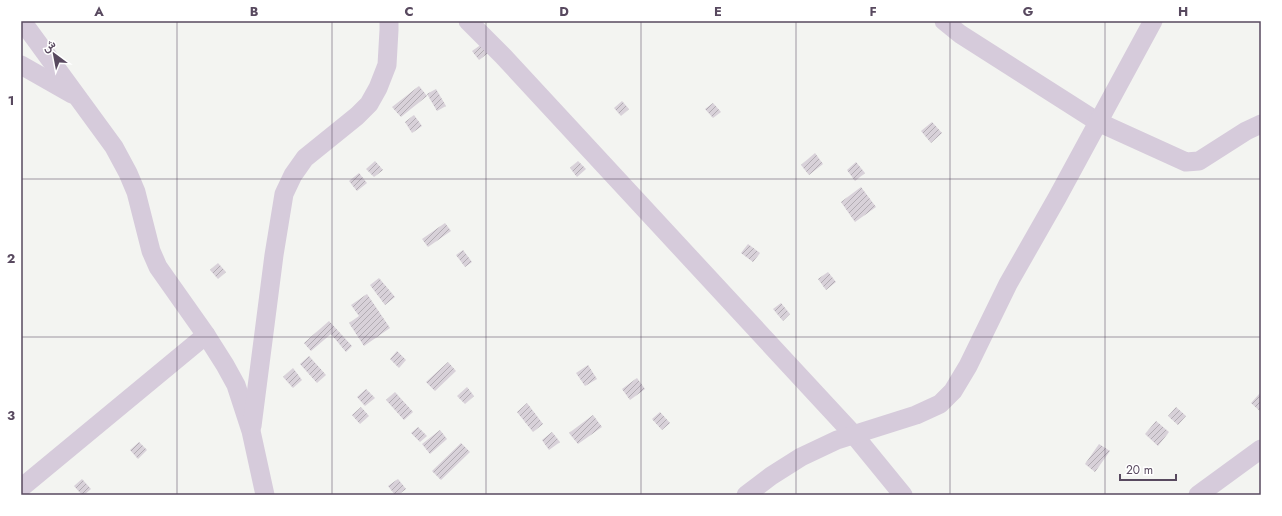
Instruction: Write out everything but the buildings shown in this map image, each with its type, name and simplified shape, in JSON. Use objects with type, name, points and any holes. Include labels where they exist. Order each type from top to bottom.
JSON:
[{"type":"street","points":[[22,21],[114,147],[128,173],[136,192],[151,251],[158,267],[226,365],[236,385],[251,431],[264,494]]},
{"type":"street","points":[[468,21],[503,56],[854,435],[903,495]]},
{"type":"street","points":[[944,21],[960,34],[1098,122],[1186,162],[1199,161],[1246,131],[1261,124]]},
{"type":"street","points":[[746,495],[771,476],[801,457],[838,440],[916,415],[940,404],[953,391],[968,366],[1008,284],[1057,198],[1153,21]]},
{"type":"street","points":[[251,431],[272,270],[284,194],[293,175],[304,158],[357,116],[369,104],[378,88],[387,66],[390,24]]},
{"type":"street","points":[[21,65],[76,96]]},
{"type":"street","points":[[21,488],[206,336]]},
{"type":"street","points":[[1198,495],[1261,449]]}]
